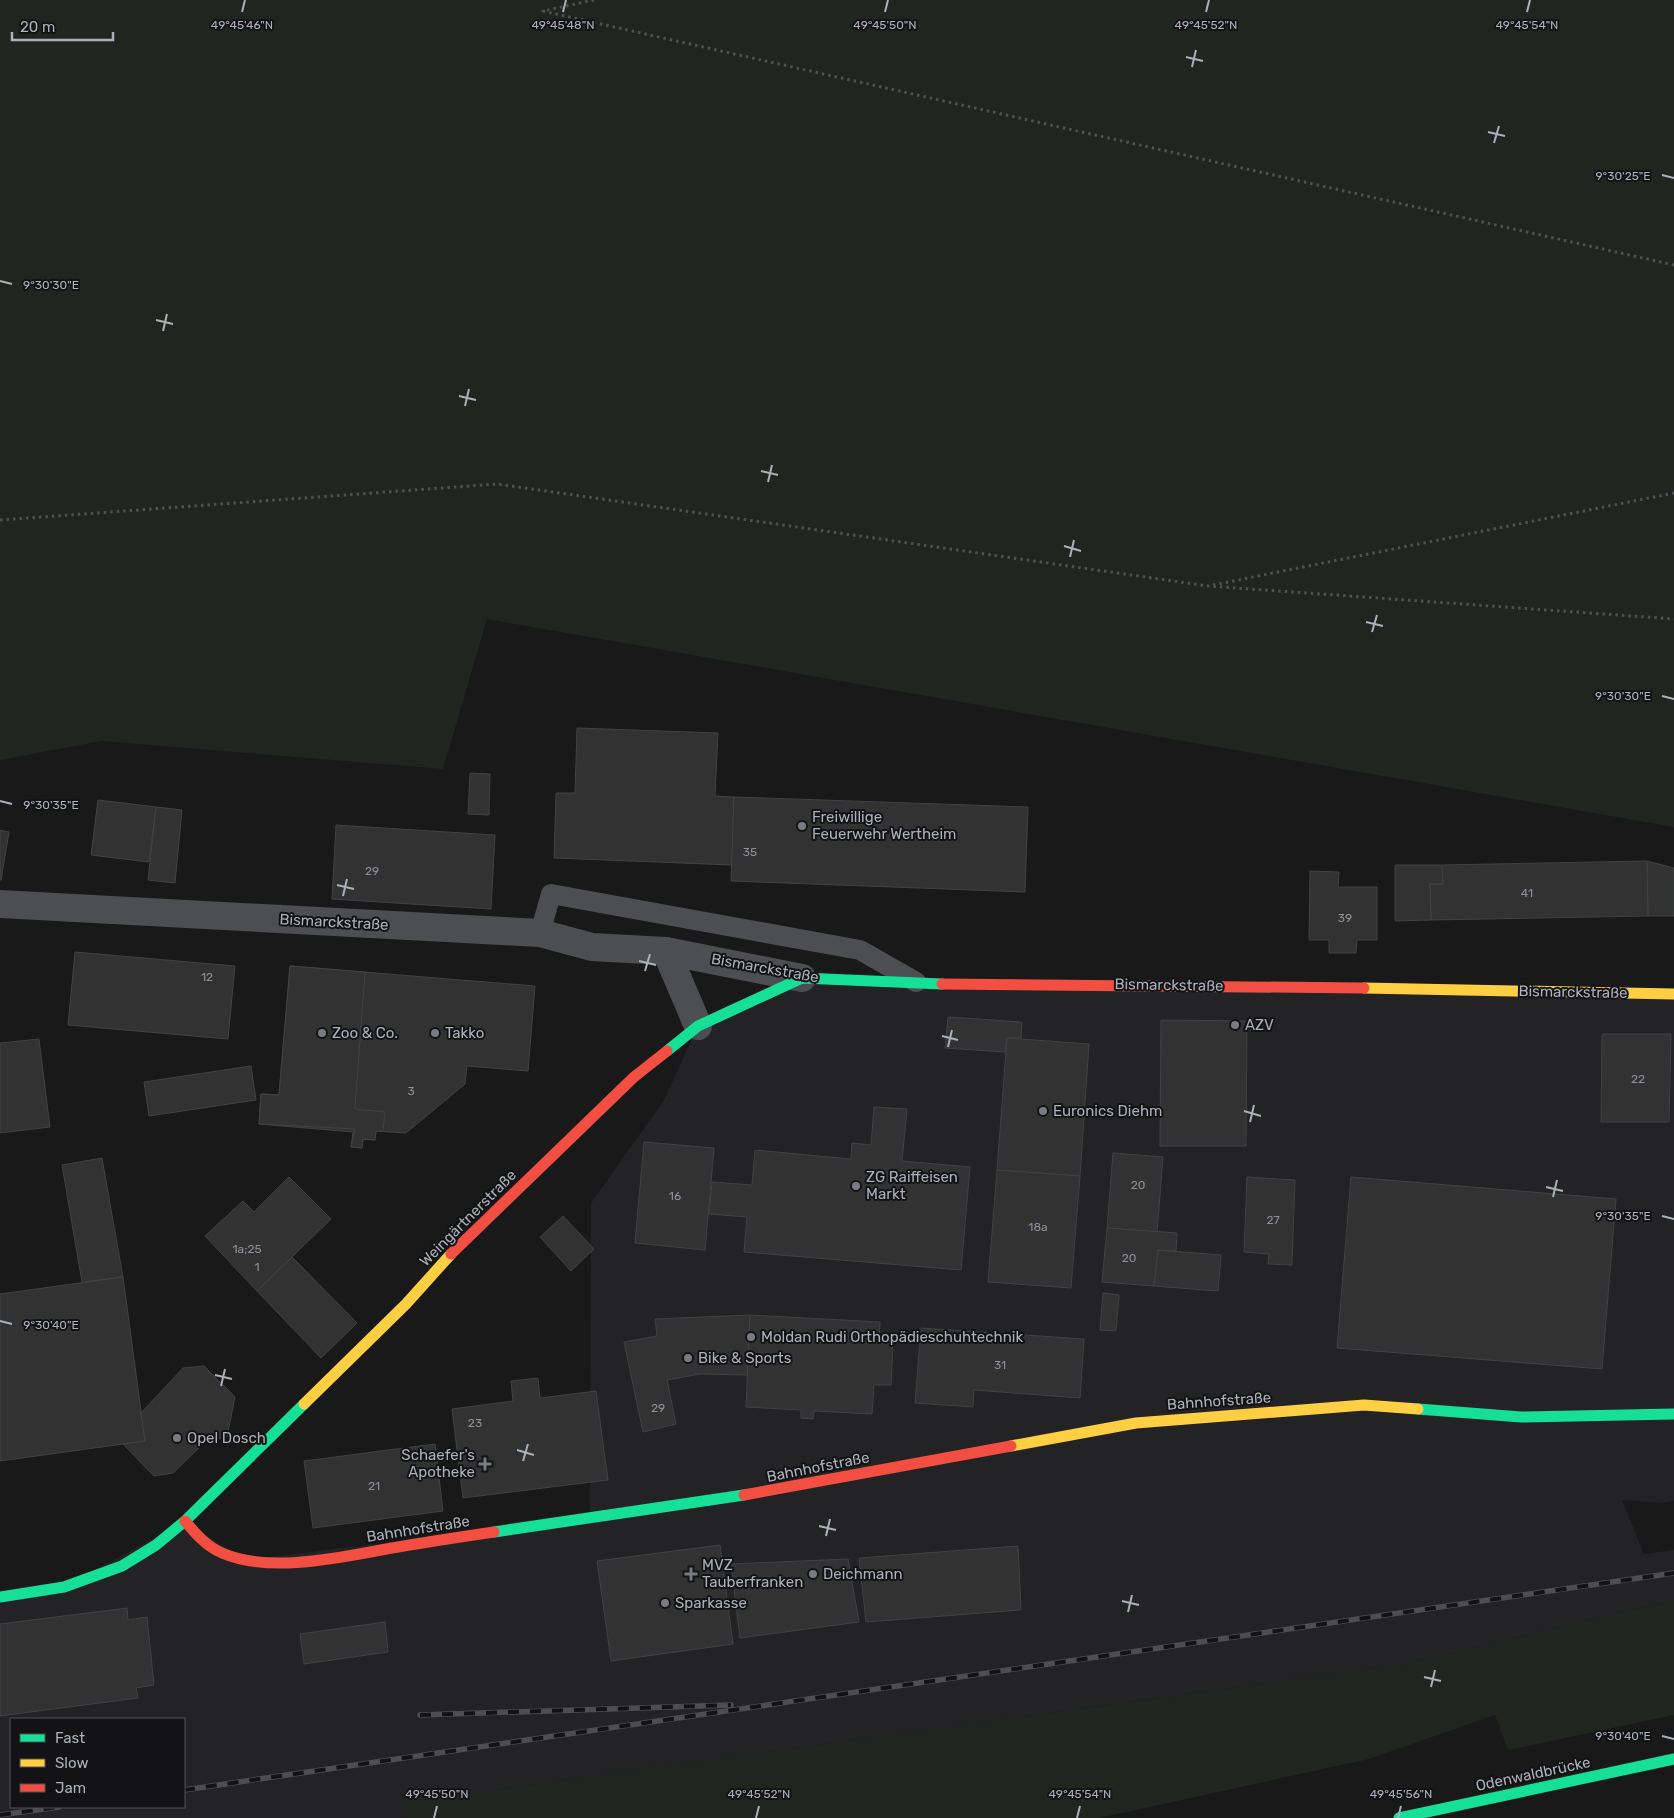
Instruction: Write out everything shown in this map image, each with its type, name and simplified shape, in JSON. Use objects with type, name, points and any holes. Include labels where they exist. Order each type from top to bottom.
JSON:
[{"type":"main road","name":"Bismarckstraße","points":[[802,978],[919,984],[1335,986],[1674,994]]},
{"type":"main road","name":"Weingärtnerstraße","points":[[185,1521],[406,1304],[448,1257],[627,1084],[698,1026],[802,978]]},
{"type":"main road","name":"Bahnhofstraße","points":[[185,1521],[204,1542],[222,1553],[244,1560],[269,1562],[315,1560],[764,1492],[1136,1423],[1364,1405],[1521,1417],[1674,1414]]},
{"type":"main road","points":[[0,1597],[64,1587],[122,1566],[156,1545],[185,1521]]},
{"type":"main road","name":"Odenwaldbrücke","points":[[1399,1818],[1674,1759]]},
{"type":"street","name":"Bismarckstraße","points":[[0,904],[540,933],[592,947],[666,951],[802,978]]},
{"type":"street","points":[[666,951],[698,1026]]},
{"type":"lane","points":[[540,933],[551,894],[860,950],[919,984]]},
{"type":"path","points":[[594,0],[543,11],[1674,265]]},
{"type":"path","points":[[0,520],[497,484],[1208,586],[1674,618]]},
{"type":"path","points":[[1208,586],[1674,493]]},
{"type":"shaded area","points":[[0,0],[1674,0],[1674,827],[487,619],[443,769],[101,741],[0,760]]},
{"type":"shaded area","points":[[802,978],[1674,992],[1674,1501],[1659,1503],[1622,1500],[1644,1554],[1674,1550],[1674,1600],[1405,1664],[405,1802],[406,1818],[0,1818],[0,1597],[64,1587],[185,1521],[244,1560],[590,1518],[591,1203],[664,1100],[698,1026]]},
{"type":"shaded area","points":[[1674,1600],[1674,1715],[1508,1750],[1495,1715],[1369,1759],[1099,1818],[406,1818],[404,1802],[1405,1664]]},
{"type":"building","points":[[577,728],[718,733],[715,796],[734,797],[732,865],[554,858],[556,793],[575,793]]},
{"type":"building","points":[[470,773],[490,774],[489,815],[468,814]]},
{"type":"building","points":[[734,797],[1028,807],[1025,892],[731,881]]},
{"type":"building","points":[[98,800],[156,807],[149,862],[91,855]]},
{"type":"building","points":[[156,807],[182,810],[175,883],[148,880]]},
{"type":"building","points":[[336,825],[495,835],[491,909],[332,899]]},
{"type":"building","points":[[0,830],[9,832],[1,880],[0,880]]},
{"type":"building","points":[[1647,861],[1674,868],[1674,916],[1648,916]]},
{"type":"building","points":[[1647,861],[1648,916],[1431,920],[1430,884],[1443,884],[1442,865]]},
{"type":"building","points":[[1395,865],[1442,865],[1443,884],[1430,884],[1431,920],[1395,921]]},
{"type":"building","points":[[1310,871],[1339,872],[1338,887],[1377,887],[1377,940],[1357,940],[1356,953],[1329,953],[1329,940],[1309,940]]},
{"type":"building","points":[[75,952],[235,966],[228,1039],[68,1025]]},
{"type":"building","points":[[290,966],[535,986],[528,1071],[467,1066],[465,1084],[406,1133],[376,1131],[375,1140],[363,1139],[362,1148],[351,1147],[353,1132],[259,1124],[261,1094],[279,1095]]},
{"type":"building","name":"Zoo & Co.","points":[[290,966],[365,972],[355,1109],[385,1112],[383,1131],[376,1131],[375,1140],[363,1139],[362,1148],[351,1147],[355,1129],[259,1124],[261,1094],[279,1095]]},
{"type":"building","points":[[948,1017],[1022,1022],[1021,1038],[1007,1038],[1005,1052],[945,1048]]},
{"type":"building","points":[[1161,1020],[1247,1021],[1246,1146],[1160,1146]]},
{"type":"building","points":[[1602,1034],[1671,1034],[1669,1122],[1601,1122]]},
{"type":"building","name":"Euronics Diehm","points":[[1007,1038],[1089,1044],[1080,1176],[997,1170]]},
{"type":"building","points":[[39,1039],[50,1127],[0,1133],[0,1043]]},
{"type":"building","points":[[251,1066],[256,1100],[149,1116],[144,1082]]},
{"type":"building","points":[[874,1107],[907,1109],[902,1161],[970,1167],[961,1270],[744,1252],[747,1217],[709,1214],[712,1182],[752,1185],[755,1150],[851,1159],[852,1143],[871,1145]]},
{"type":"building","points":[[644,1142],[714,1148],[705,1250],[635,1243]]},
{"type":"building","points":[[1113,1153],[1163,1157],[1157,1232],[1107,1228]]},
{"type":"building","points":[[102,1158],[123,1277],[82,1282],[62,1165]]},
{"type":"building","points":[[997,1170],[1080,1176],[1071,1288],[988,1282]]},
{"type":"building","points":[[289,1177],[331,1219],[257,1291],[205,1236],[243,1201],[254,1212]]},
{"type":"building","points":[[1247,1177],[1295,1180],[1292,1265],[1268,1264],[1269,1254],[1244,1252]]},
{"type":"building","points":[[1351,1177],[1616,1199],[1602,1369],[1337,1348]]},
{"type":"building","points":[[563,1216],[594,1249],[571,1271],[540,1237]]},
{"type":"building","points":[[1107,1228],[1177,1233],[1176,1251],[1158,1250],[1154,1286],[1102,1282]]},
{"type":"building","points":[[1158,1250],[1221,1255],[1218,1291],[1154,1286]]},
{"type":"building","points":[[292,1257],[357,1323],[321,1358],[257,1291]]},
{"type":"building","points":[[123,1277],[145,1441],[0,1461],[0,1294]]},
{"type":"building","points":[[1103,1293],[1119,1295],[1116,1331],[1100,1330]]},
{"type":"building","name":"Bike & Sports","points":[[750,1315],[747,1375],[700,1374],[667,1380],[676,1424],[643,1432],[624,1342],[657,1336],[655,1319]]},
{"type":"building","points":[[750,1315],[880,1322],[879,1343],[893,1344],[891,1385],[874,1385],[872,1414],[814,1411],[813,1419],[801,1418],[801,1410],[746,1407]]},
{"type":"building","points":[[921,1328],[1084,1339],[1080,1398],[974,1390],[973,1407],[915,1403]]},
{"type":"building","points":[[204,1366],[235,1397],[227,1437],[206,1441],[173,1473],[154,1476],[123,1444],[145,1441],[141,1413],[183,1368]]},
{"type":"building","points":[[538,1378],[540,1398],[596,1391],[608,1480],[463,1498],[452,1409],[513,1401],[511,1381]]},
{"type":"building","points":[[435,1444],[443,1511],[313,1528],[304,1461]]},
{"type":"building","name":"Sparkasse","points":[[720,1545],[733,1644],[611,1661],[597,1561]]},
{"type":"building","points":[[1018,1546],[1021,1610],[866,1622],[859,1558]]},
{"type":"building","points":[[848,1559],[859,1622],[740,1638],[731,1564]]},
{"type":"building","points":[[127,1608],[128,1620],[147,1617],[154,1685],[136,1688],[138,1698],[0,1716],[0,1624]]},
{"type":"building","points":[[385,1622],[388,1652],[304,1664],[300,1634]]},
{"type":"railway","points":[[185,1790],[1674,1573]]},
{"type":"railway","points":[[420,1715],[731,1705]]},
{"type":"railway","points":[[0,1815],[52,1808]]},
{"type":"traffic: fast","points":[[667,1051],[698,1026],[802,978],[942,984]]},
{"type":"traffic: fast","points":[[0,1597],[64,1587],[122,1566],[156,1545],[185,1521],[304,1404]]},
{"type":"traffic: fast","points":[[1418,1409],[1521,1417],[1674,1414]]},
{"type":"traffic: fast","points":[[494,1532],[744,1495]]},
{"type":"traffic: fast","points":[[1399,1818],[1674,1759]]},
{"type":"traffic: slow","points":[[1364,988],[1674,994]]},
{"type":"traffic: slow","points":[[304,1404],[406,1304],[451,1254]]},
{"type":"traffic: slow","points":[[1011,1446],[1136,1423],[1364,1405],[1418,1409]]},
{"type":"traffic: jam","points":[[942,984],[1364,988]]},
{"type":"traffic: jam","points":[[451,1254],[634,1077],[667,1051]]},
{"type":"traffic: jam","points":[[744,1495],[1011,1446]]},
{"type":"traffic: jam","points":[[185,1521],[211,1547],[222,1553],[241,1559],[284,1563],[329,1559],[494,1532]]},
{"type":"place","name":"Freiwillige Feuerwehr Wertheim","points":[[802,826]]},
{"type":"place","name":"AZV","points":[[1235,1025]]},
{"type":"place","name":"Zoo & Co.","points":[[322,1033]]},
{"type":"place","name":"Takko","points":[[435,1033]]},
{"type":"place","name":"Euronics Diehm","points":[[1043,1111]]},
{"type":"place","name":"ZG Raiffeisen Markt","points":[[856,1186]]},
{"type":"place","name":"Moldan Rudi Orthopädieschuhtechnik","points":[[751,1337]]},
{"type":"place","name":"Bike & Sports","points":[[688,1358]]},
{"type":"place","name":"Opel Dosch","points":[[177,1438]]},
{"type":"place","name":"Schaefer's Apotheke","points":[[485,1464]]},
{"type":"place","name":"MVZ Tauberfranken","points":[[691,1574]]},
{"type":"place","name":"Deichmann","points":[[813,1574]]},
{"type":"place","name":"Sparkasse","points":[[665,1603]]}]
